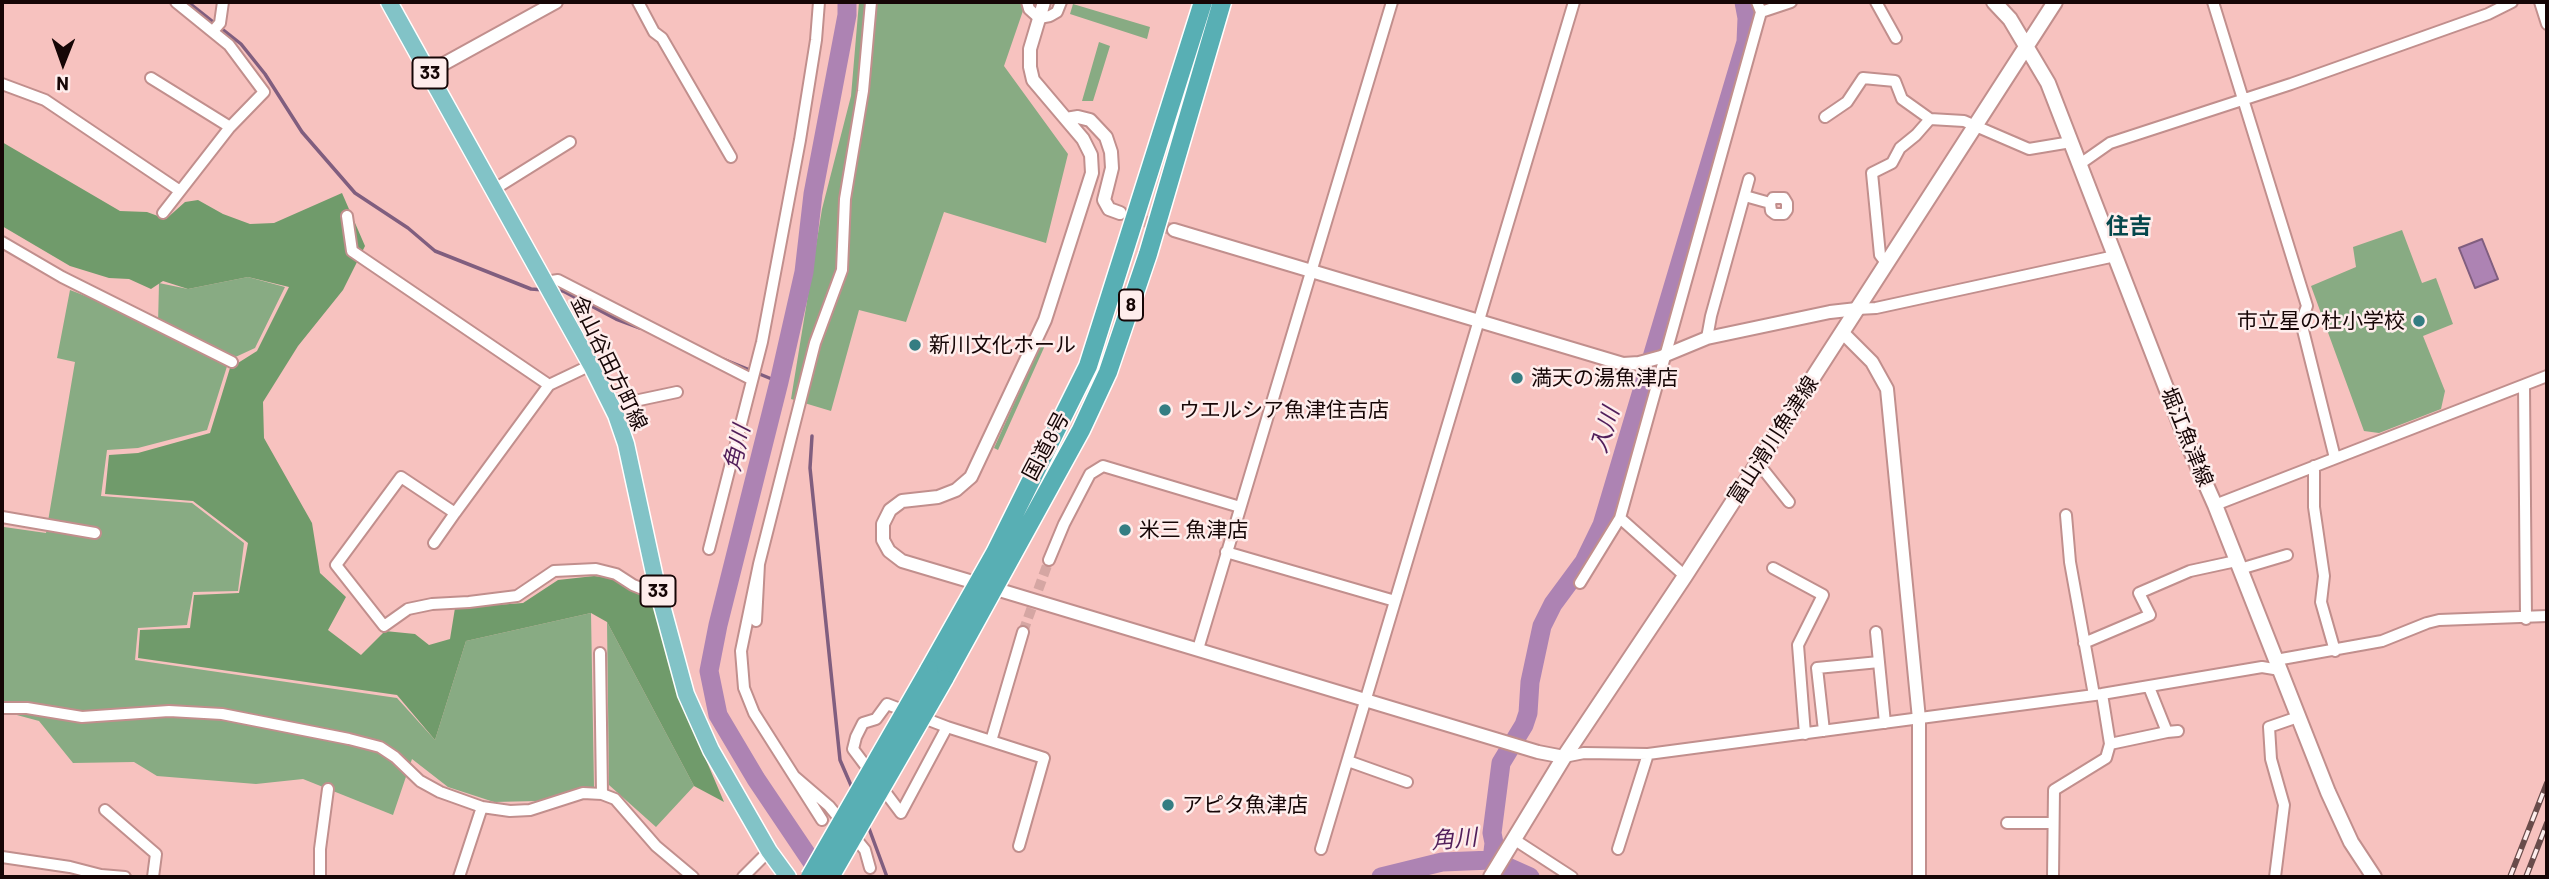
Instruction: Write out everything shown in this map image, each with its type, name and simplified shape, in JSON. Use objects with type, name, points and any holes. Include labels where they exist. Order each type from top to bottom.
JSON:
[{"type":"highway","name":"国道8号","points":[[985,586],[1034,476],[1088,366],[1203,2]]},
{"type":"highway","name":"国道8号","points":[[830,877],[936,674],[985,586],[1081,430],[1108,372],[1148,254],[1222,2]]},
{"type":"highway","name":"国道8号","points":[[810,877],[936,674]]},
{"type":"main road","name":"金山谷田方町線","points":[[389,2],[549,288],[611,406],[626,444],[660,596],[695,719],[769,851],[789,877]]},
{"type":"main road","name":"堀江魚津線","points":[[1994,2],[2010,19],[2048,83],[2298,717],[2351,842],[2374,877]]},
{"type":"main road","name":"富山滑川魚津線","points":[[1492,877],[1563,757],[1685,576],[2055,2]]},
{"type":"street","points":[[163,213],[230,127],[264,92],[229,46],[176,2]]},
{"type":"street","points":[[213,31],[220,23],[223,2]]},
{"type":"street","points":[[429,72],[556,2]]},
{"type":"street","points":[[638,2],[731,157]]},
{"type":"street","points":[[709,549],[762,342],[800,140],[816,40],[819,2]]},
{"type":"street","points":[[822,820],[754,713],[744,688],[741,651],[759,564],[815,343],[842,270],[845,199],[863,91],[871,2]]},
{"type":"street","points":[[1027,2],[1029,9],[1039,18]]},
{"type":"street","points":[[1044,2],[1030,49],[1033,80],[1083,139],[1091,155],[1092,173],[1045,320],[971,477],[956,490],[938,497],[902,501],[890,510],[883,524],[883,540],[889,551],[902,561],[1538,752],[1563,757],[1584,753],[1648,754],[2098,695],[2278,665],[2382,641],[2439,620],[2526,619],[2547,616]]},
{"type":"street","points":[[1039,18],[1057,12],[1060,2]]},
{"type":"street","points":[[1198,649],[1392,2]]},
{"type":"street","points":[[1321,849],[1574,2]]},
{"type":"street","points":[[1580,583],[1620,518],[1759,7],[1791,2]]},
{"type":"street","points":[[1876,2],[1896,38]]},
{"type":"street","points":[[2213,2],[2307,306],[2301,322],[2335,458]]},
{"type":"street","points":[[2080,164],[2110,143],[2242,98],[2291,85],[2488,14],[2512,2]]},
{"type":"street","points":[[2540,2],[2547,24]]},
{"type":"street","points":[[151,78],[230,127]]},
{"type":"street","points":[[1825,117],[1847,103],[1863,78],[1895,81],[1902,99],[1930,119],[1964,121],[2029,149],[2071,142]]},
{"type":"street","points":[[2,85],[45,100],[180,191]]},
{"type":"street","points":[[1066,119],[1078,117],[1090,120],[1106,137],[1112,168],[1104,201],[1109,209],[1120,213]]},
{"type":"street","points":[[1887,264],[1880,256],[1872,173],[1892,163],[1900,148],[1930,119]]},
{"type":"street","points":[[493,190],[570,142]]},
{"type":"street","points":[[1707,338],[1749,179]]},
{"type":"street","points":[[1745,196],[1770,203]]},
{"type":"street","points":[[347,216],[352,251],[549,385]]},
{"type":"street","points":[[1174,230],[1623,364],[1639,363],[1707,338],[1830,312],[1876,308],[2115,256]]},
{"type":"street","points":[[2,242],[62,277],[232,362]]},
{"type":"street","points":[[549,288],[558,280],[751,379]]},
{"type":"street","points":[[1842,332],[1872,362],[1887,389],[1919,719],[1919,877]]},
{"type":"street","points":[[434,543],[549,385],[591,365]]},
{"type":"street","points":[[2215,505],[2547,376]]},
{"type":"street","points":[[2524,385],[2526,619]]},
{"type":"street","points":[[611,406],[677,392]]},
{"type":"street","points":[[1758,463],[1789,502]]},
{"type":"street","points":[[1049,560],[1090,474],[1103,466],[1240,507]]},
{"type":"street","points":[[2314,466],[2314,508],[2324,576],[2321,602],[2335,651]]},
{"type":"street","points":[[455,513],[401,477],[336,565],[384,626],[408,609],[432,604],[517,596],[554,571],[596,569],[616,574],[633,585],[660,596]]},
{"type":"street","points":[[2053,877],[2054,790],[2106,758],[2110,744],[2084,643],[2070,562],[2066,515]]},
{"type":"street","points":[[2,517],[95,533]]},
{"type":"street","points":[[1620,518],[1685,576]]},
{"type":"street","points":[[1226,552],[1395,601]]},
{"type":"street","points":[[2084,643],[2150,615],[2139,593],[2190,570],[2238,565],[2287,555]]},
{"type":"street","points":[[755,621],[759,564]]},
{"type":"street","points":[[1773,568],[1823,595],[1798,645],[1805,734]]},
{"type":"street","points":[[991,741],[1023,632]]},
{"type":"street","points":[[1876,632],[1885,723]]},
{"type":"street","points":[[600,653],[602,794]]},
{"type":"street","points":[[1824,731],[1817,668],[1879,662]]},
{"type":"street","points":[[2110,744],[2173,731],[2149,687]]},
{"type":"street","points":[[947,727],[901,813],[853,749],[863,723],[876,719],[887,704],[947,727],[1044,758],[1019,846]]},
{"type":"street","points":[[2,708],[27,708],[82,716],[169,710],[222,714],[336,736],[380,747],[420,780],[440,792],[482,807],[510,811],[530,810],[583,793],[602,794],[615,799],[656,846],[692,877]]},
{"type":"street","points":[[2276,877],[2284,805],[2271,759],[2269,727],[2298,717]]},
{"type":"street","points":[[1618,849],[1648,754]]},
{"type":"street","points":[[1348,761],[1407,782]]},
{"type":"street","points":[[794,776],[829,806],[865,849],[870,868]]},
{"type":"street","points":[[320,877],[320,849],[328,789]]},
{"type":"street","points":[[459,877],[482,807]]},
{"type":"street","points":[[105,810],[156,854],[153,877]]},
{"type":"street","points":[[2007,823],[2053,823]]},
{"type":"street","points":[[1513,843],[1572,877]]},
{"type":"street","points":[[743,877],[769,851]]},
{"type":"street","points":[[2,857],[69,872],[125,877]]},
{"type":"green space","points":[[859,2],[1026,2],[1004,66],[1068,154],[1046,243],[944,212],[906,322],[859,310],[831,411],[791,399],[822,209],[851,96]]},
{"type":"green space","points":[[1073,4],[1150,27],[1147,39],[1070,14]]},
{"type":"green space","points":[[1099,42],[1110,46],[1093,101],[1082,101]]},
{"type":"green space","points":[[2,142],[120,211],[147,212],[166,219],[185,202],[198,200],[223,214],[250,224],[274,223],[342,193],[365,246],[343,290],[298,346],[263,402],[264,438],[312,523],[320,573],[346,597],[328,630],[361,655],[385,631],[415,634],[429,645],[450,639],[455,608],[523,603],[558,580],[594,576],[618,579],[650,597],[663,627],[681,701],[724,802],[694,786],[607,622],[591,613],[466,641],[435,740],[397,695],[138,658],[140,630],[190,628],[194,595],[239,593],[248,543],[193,501],[105,494],[109,455],[138,453],[210,433],[230,368],[257,351],[289,287],[248,277],[188,289],[163,281],[151,289],[129,279],[109,278],[70,266],[2,226]]},
{"type":"green space","points":[[2402,230],[2422,283],[2436,278],[2453,324],[2423,336],[2445,391],[2441,409],[2379,433],[2364,431],[2311,286],[2356,267],[2353,247]]},
{"type":"green space","points":[[248,277],[285,287],[255,348],[229,360],[207,430],[138,448],[107,450],[101,496],[192,503],[244,543],[238,591],[193,592],[187,625],[138,628],[135,660],[397,698],[435,740],[466,641],[591,613],[594,787],[537,801],[494,802],[448,787],[412,759],[393,815],[303,779],[256,784],[157,776],[134,762],[73,763],[39,721],[2,711],[4,527],[46,533],[75,362],[57,358],[70,290],[158,324],[159,283],[188,289]]},
{"type":"green space","points":[[1043,340],[1047,341],[998,450],[994,448]]},
{"type":"green space","points":[[607,622],[694,786],[656,827],[609,785]]},
{"type":"shaded area","points":[[2482,239],[2498,279],[2475,288],[2459,248]]},
{"type":"waterway","points":[[188,2],[241,44],[265,74],[302,132],[355,193],[408,228],[435,251],[531,289],[544,290]]},
{"type":"waterway","name":"角川","points":[[822,877],[756,779],[718,715],[709,671],[804,272],[813,194],[847,15],[847,2]]},
{"type":"waterway","name":"入川","points":[[1492,860],[1492,833],[1501,763],[1524,725],[1528,713],[1530,682],[1542,626],[1553,604],[1584,562],[1602,525],[1746,42],[1747,18],[1744,2]]},
{"type":"waterway","points":[[555,291],[563,291],[616,319],[640,328]]},
{"type":"waterway","points":[[723,359],[779,382]]},
{"type":"waterway","points":[[812,436],[810,468],[840,760],[853,790]]},
{"type":"waterway","points":[[867,823],[887,877]]},
{"type":"waterway","name":"角川","points":[[1381,877],[1442,862],[1492,860],[1530,877]]},
{"type":"tunnel","points":[[1128,216],[1174,230]]},
{"type":"tunnel","points":[[1023,632],[1049,560]]},
{"type":"railway","points":[[2510,877],[2547,783]]},
{"type":"railway","points":[[2526,877],[2547,823]]},
{"type":"place","name":"市立星の杜小学校","points":[[2419,321]]},
{"type":"place","name":"新川文化ホール","points":[[915,345]]},
{"type":"place","name":"満天の湯魚津店","points":[[1517,378]]},
{"type":"place","name":"ウエルシア魚津住吉店","points":[[1165,410]]},
{"type":"place","name":"米三 魚津店","points":[[1125,530]]},
{"type":"place","name":"アピタ魚津店","points":[[1168,805]]},
{"type":"district","name":"住吉","points":[[2129,226]]}]
